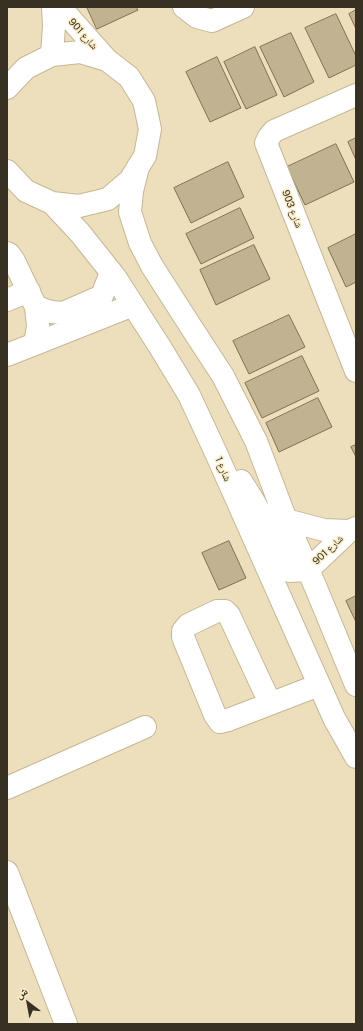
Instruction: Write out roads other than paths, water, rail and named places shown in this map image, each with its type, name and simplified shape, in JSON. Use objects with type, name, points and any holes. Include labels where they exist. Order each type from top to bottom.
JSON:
[{"type":"street","name":"شارع 901","points":[[52,55],[54,26],[53,7]]},
{"type":"street","name":"شارع 901","points":[[60,7],[107,60]]},
{"type":"street","points":[[184,7],[197,17],[212,21],[243,7]]},
{"type":"street","points":[[7,88],[26,68],[52,55],[80,52],[107,60],[129,77],[144,101],[150,129],[145,156],[130,180],[108,198],[79,206],[52,203],[26,191],[7,171]]},
{"type":"street","name":"شارع 903","points":[[356,95],[274,131],[268,137],[266,144],[356,371]]},
{"type":"street","points":[[138,167],[132,191],[130,212],[140,243],[152,266],[223,376],[256,441],[286,520],[356,686]]},
{"type":"street","name":"شارع 1","points":[[52,203],[80,233],[111,272],[188,395],[216,452],[334,718],[356,757]]},
{"type":"street","points":[[7,253],[14,260],[32,299],[38,326],[35,344]]},
{"type":"street","points":[[7,300],[32,299],[51,312],[63,313],[102,296],[111,272]]},
{"type":"street","points":[[7,355],[133,305]]},
{"type":"street","points":[[225,473],[240,480],[249,493],[271,532],[285,566],[290,571],[308,570]]},
{"type":"street","name":"شارع 901","points":[[286,520],[324,530],[352,529]]},
{"type":"street","name":"شارع 901","points":[[308,570],[352,529]]},
{"type":"street","points":[[270,703],[229,615],[225,611],[218,610],[188,625],[183,631],[183,637],[215,715],[220,722],[319,685]]},
{"type":"street","points":[[7,788],[145,727]]},
{"type":"street","points":[[7,872],[66,1024]]}]
